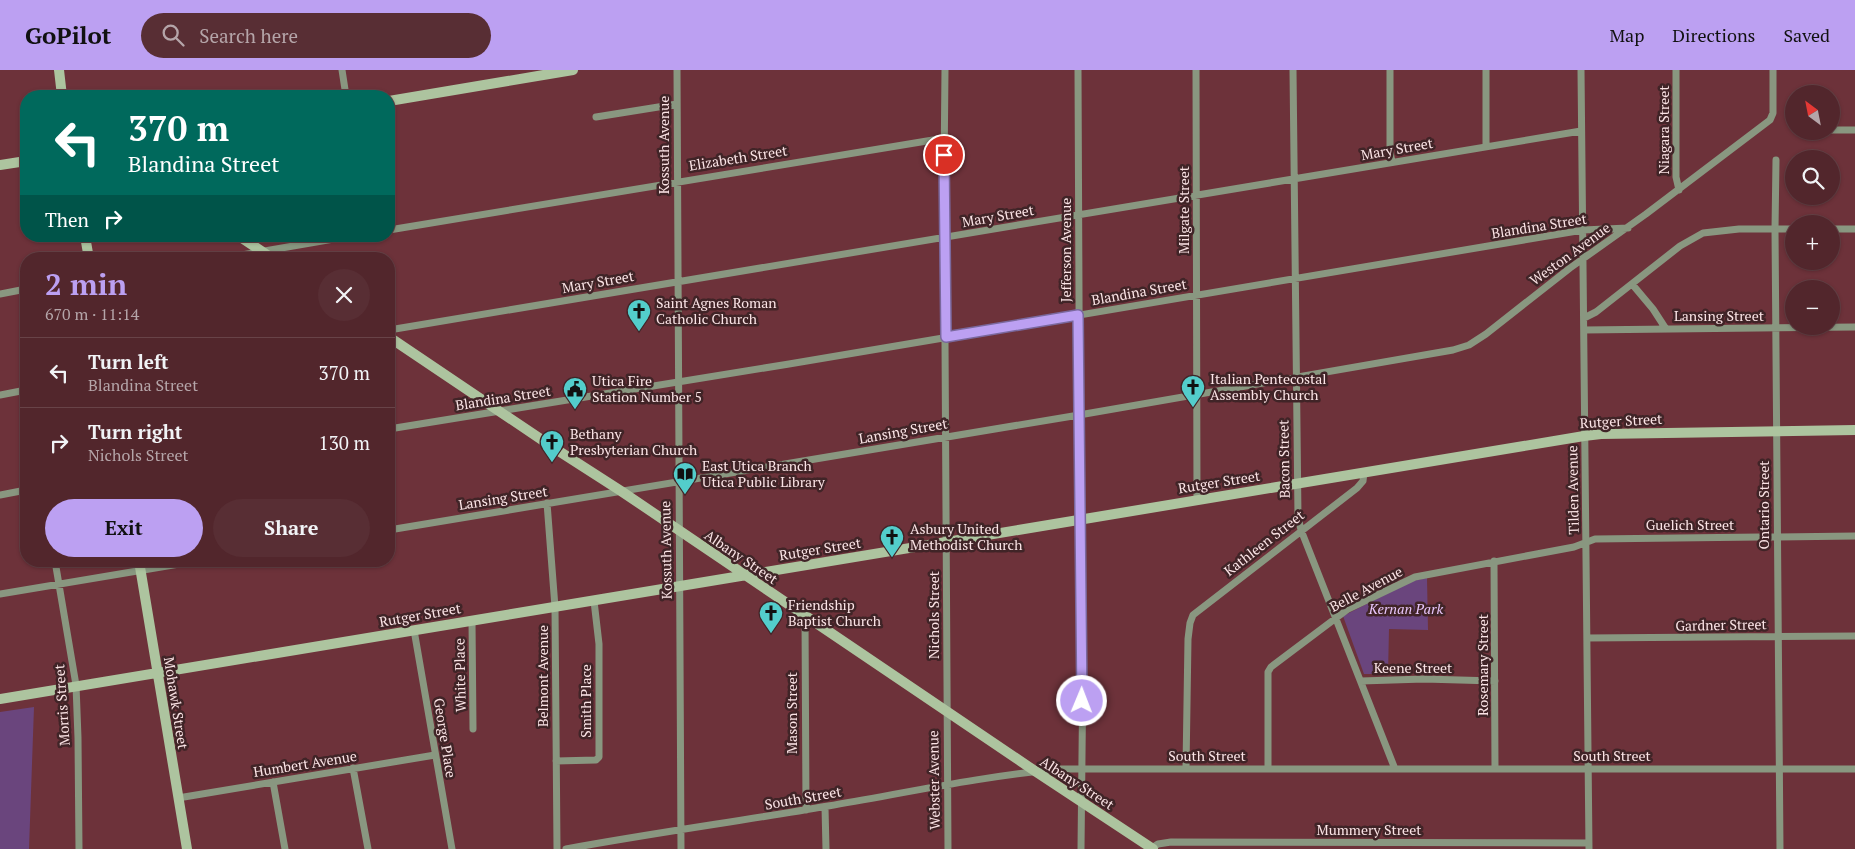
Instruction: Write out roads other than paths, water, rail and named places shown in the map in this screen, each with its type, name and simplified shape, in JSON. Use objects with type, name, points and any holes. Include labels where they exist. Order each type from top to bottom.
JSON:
[{"type":"street","points":[[58,70],[61,90]]},
{"type":"street","points":[[342,70],[345,90]]},
{"type":"street","points":[[395,100],[573,70]]},
{"type":"street","name":"Kossuth Avenue","points":[[677,70],[676,181],[681,849]]},
{"type":"street","name":"Nichols Street","points":[[945,70],[946,711]]},
{"type":"street","name":"Jefferson Avenue","points":[[1078,70],[1078,315],[1083,663],[1081,849]]},
{"type":"street","name":"Milgate Street","points":[[1196,70],[1197,499]]},
{"type":"street","name":"Bacon Street","points":[[1293,70],[1298,517],[1301,530],[1396,768]]},
{"type":"street","points":[[1390,70],[1390,152],[1392,162]]},
{"type":"street","points":[[1486,70],[1486,146]]},
{"type":"street","name":"Tilden Avenue","points":[[1581,70],[1589,846]]},
{"type":"street","name":"Niagara Street","points":[[1676,70],[1676,177],[1679,190]]},
{"type":"street","name":"Weston Avenue","points":[[1420,356],[1469,345],[1679,190],[1770,120],[1772,116],[1773,70]]},
{"type":"street","points":[[596,117],[677,104]]},
{"type":"street","points":[[1840,130],[1855,130]]},
{"type":"street","name":"Mary Street","points":[[395,329],[1582,131]]},
{"type":"street","name":"Elizabeth Street","points":[[395,229],[944,138]]},
{"type":"street","name":"Ontario Street","points":[[1776,160],[1774,229],[1780,849]]},
{"type":"street","points":[[0,165],[20,162]]},
{"type":"street","name":"Blandina Street","points":[[395,428],[1583,230],[1628,228]]},
{"type":"street","points":[[1584,318],[1596,312],[1680,246],[1703,233],[1740,228],[1785,229]]},
{"type":"street","points":[[1840,229],[1855,229]]},
{"type":"street","points":[[248,242],[262,252],[318,242]]},
{"type":"street","points":[[1632,284],[1653,309],[1666,329]]},
{"type":"street","points":[[0,294],[20,290]]},
{"type":"street","name":"Lansing Street","points":[[1584,330],[1855,327]]},
{"type":"street","name":"Albany Street","points":[[395,341],[1152,848]]},
{"type":"street","name":"Lansing Street","points":[[395,529],[1420,356]]},
{"type":"street","points":[[0,395],[20,391]]},
{"type":"street","name":"Rutger Street","points":[[0,699],[1584,436],[1601,434],[1855,430]]},
{"type":"street","name":"Kathleen Street","points":[[1186,768],[1188,639],[1193,615],[1357,488],[1363,481],[1364,472]]},
{"type":"street","points":[[0,495],[20,491]]},
{"type":"street","name":"Belmont Avenue","points":[[547,503],[555,607],[556,849]]},
{"type":"street","name":"Guelich Street","points":[[1586,542],[1595,538],[1855,536]]},
{"type":"street","name":"Belle Avenue","points":[[1268,769],[1268,672],[1271,667],[1348,609],[1415,576],[1574,547],[1586,542]]},
{"type":"street","name":"Rosemary Street","points":[[1494,561],[1496,768]]},
{"type":"street","name":"Morris Street","points":[[56,567],[76,685],[79,849]]},
{"type":"street","points":[[0,594],[58,584],[135,567]]},
{"type":"street","name":"Mohawk Street","points":[[140,567],[187,849]]},
{"type":"street","name":"Smith Place","points":[[556,761],[596,760],[599,757],[599,644],[594,601]]},
{"type":"street","name":"Mason Street","points":[[804,616],[806,810]]},
{"type":"street","name":"White Place","points":[[472,621],[473,729]]},
{"type":"street","name":"George Place","points":[[414,630],[452,849]]},
{"type":"street","name":"Gardner Street","points":[[1587,638],[1855,636]]},
{"type":"street","name":"Keene Street","points":[[1361,681],[1424,679],[1495,681]]},
{"type":"street","name":"Webster Avenue","points":[[946,711],[948,849]]},
{"type":"street","name":"Humbert Avenue","points":[[178,798],[435,756]]},
{"type":"street","points":[[353,768],[368,849]]},
{"type":"street","name":"South Street","points":[[566,849],[1035,771],[1186,768],[1855,769]]},
{"type":"street","points":[[273,782],[285,849]]},
{"type":"street","points":[[825,807],[826,849]]},
{"type":"street","name":"Mummery Street","points":[[1152,848],[1158,844],[1171,842],[1589,846]]},
{"type":"place","name":"Saint Agnes Roman Catholic Church","points":[[639,332]]},
{"type":"place","name":"Italian Pentecostal Assembly Church","points":[[1193,408]]},
{"type":"place","name":"Utica Fire Station Number 5","points":[[575,410]]},
{"type":"place","name":"Bethany Presbyterian Church","points":[[552,463]]},
{"type":"place","name":"East Utica Branch Utica Public Library","points":[[685,495]]},
{"type":"place","name":"Asbury United Methodist Church","points":[[892,558]]},
{"type":"place","name":"Friendship Baptist Church","points":[[771,634]]},
{"type":"park label","name":"Kernan Park","points":[[1406,609]]}]
